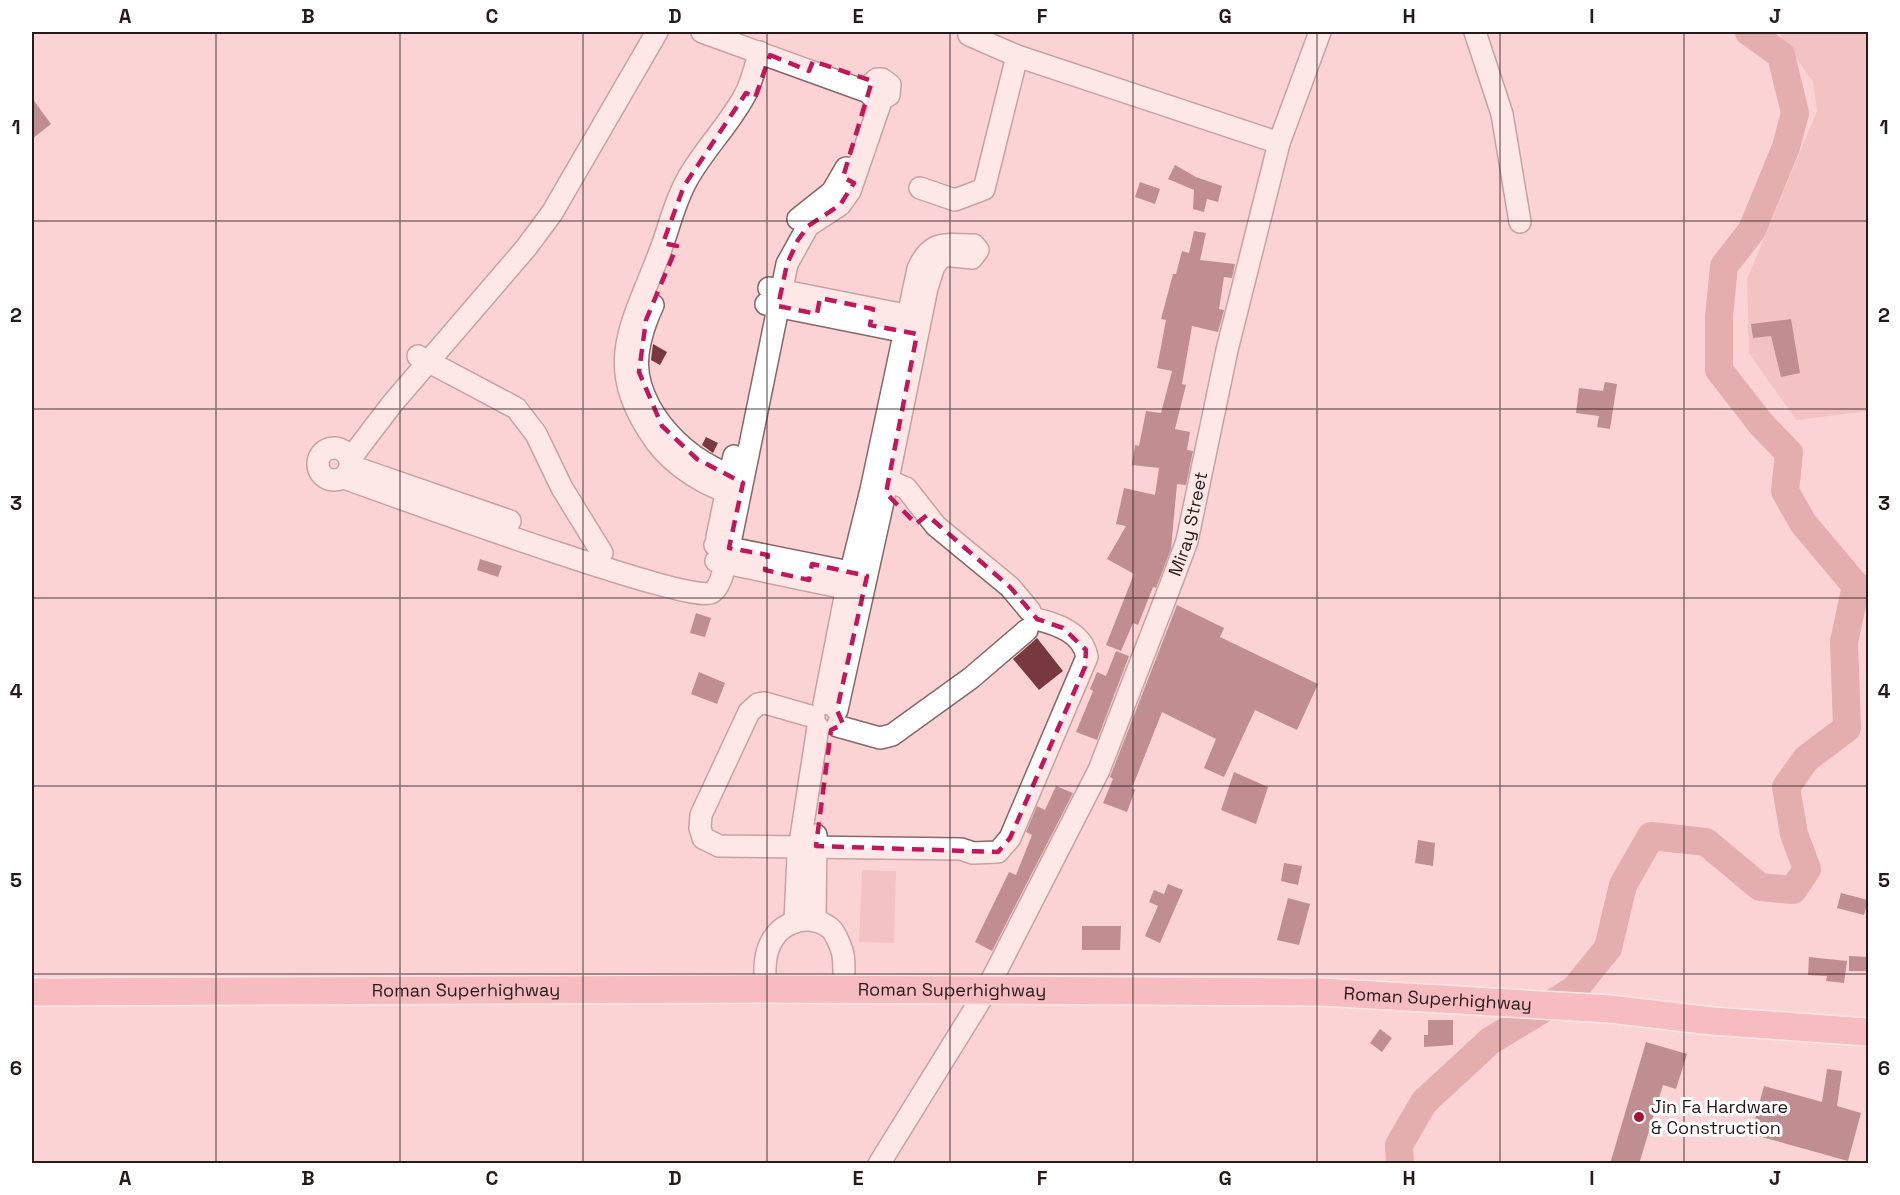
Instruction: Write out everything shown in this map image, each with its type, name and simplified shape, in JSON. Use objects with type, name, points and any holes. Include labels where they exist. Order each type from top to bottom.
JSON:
[{"type":"main road","name":"Roman Superhighway","points":[[32,992],[765,989],[1321,992],[1610,1010],[1712,1021],[1869,1032]]},
{"type":"street","points":[[702,32],[811,66]]},
{"type":"street","points":[[646,38],[547,210],[476,299],[419,365],[347,463],[447,505],[588,552],[637,572],[698,589],[706,580],[720,554],[774,297],[804,222],[832,192],[848,180],[865,135],[873,93],[735,32]]},
{"type":"street","name":"Miray Street","points":[[879,1164],[986,991],[1099,770],[1187,541],[1227,350],[1279,143],[1320,32]]},
{"type":"street","points":[[1475,32],[1502,114],[1520,222]]},
{"type":"street","points":[[969,35],[1017,56],[1279,143]]},
{"type":"street","points":[[735,485],[684,448],[643,407],[632,373],[638,355],[640,317],[670,245],[690,188],[751,96],[765,53]]},
{"type":"street","points":[[920,188],[955,200],[984,189],[1017,56]]},
{"type":"street","points":[[774,297],[912,325],[827,717],[807,852],[805,921]]},
{"type":"street","points":[[419,365],[503,405],[510,419],[540,457],[588,552]]},
{"type":"street","points":[[879,484],[922,519],[940,549],[1025,620],[1063,628],[1076,637],[1086,650],[1085,667],[1010,838],[998,852],[973,853],[961,849],[927,854],[744,852],[718,858],[705,854],[693,845],[694,829],[689,812],[713,774],[732,717],[765,691],[827,717],[882,732],[968,674],[1025,620]]},
{"type":"street","points":[[720,554],[857,582]]},
{"type":"street","points":[[765,989],[766,955],[772,940],[781,929],[805,921],[831,928],[842,950],[844,990]]},
{"type":"highlighted area","points":[[770,55],[809,71],[813,61],[872,81],[843,177],[854,183],[840,205],[808,226],[798,240],[787,264],[778,306],[817,314],[820,298],[873,309],[870,325],[917,334],[886,493],[916,524],[927,515],[1010,587],[1037,619],[1063,628],[1086,650],[1085,667],[1010,838],[998,852],[816,846],[831,730],[843,724],[837,710],[867,576],[812,564],[809,580],[765,570],[768,555],[729,548],[743,483],[697,459],[662,426],[639,372],[646,320],[677,246],[663,243],[684,186],[746,93],[755,98]]},
{"type":"shaded area","points":[[1778,32],[1868,32],[1868,411],[1796,420],[1749,353],[1747,279],[1817,111],[1813,82]]},
{"type":"shaded area","points":[[862,870],[896,871],[894,943],[859,942]]},
{"type":"building","points":[[32,98],[51,124],[32,139]]},
{"type":"building","points":[[1175,165],[1196,177],[1222,186],[1218,202],[1207,199],[1204,212],[1193,209],[1194,190],[1168,179]]},
{"type":"building","points":[[1140,182],[1160,189],[1155,204],[1135,197]]},
{"type":"building","points":[[1194,231],[1206,233],[1200,260],[1235,264],[1232,278],[1224,277],[1219,309],[1224,310],[1218,332],[1192,326],[1182,384],[1186,385],[1175,429],[1190,432],[1187,450],[1193,451],[1186,485],[1177,484],[1171,549],[1156,588],[1153,587],[1138,625],[1133,623],[1121,651],[1106,645],[1134,574],[1107,559],[1126,526],[1116,524],[1124,488],[1155,495],[1159,468],[1132,465],[1135,445],[1139,446],[1146,411],[1161,413],[1172,371],[1157,368],[1166,320],[1161,319],[1173,274],[1176,274],[1182,251],[1189,253]]},
{"type":"building","points":[[1791,319],[1800,373],[1781,377],[1771,336],[1753,338],[1751,324]]},
{"type":"building","points":[[653,344],[667,352],[660,365],[651,360]]},
{"type":"building","points":[[1605,382],[1617,384],[1610,429],[1597,427],[1599,416],[1576,413],[1579,388],[1603,391]]},
{"type":"building","points":[[706,437],[718,443],[713,453],[702,445]]},
{"type":"building","points":[[480,559],[502,566],[498,577],[477,570]]},
{"type":"building","points":[[1177,605],[1224,628],[1220,637],[1318,684],[1297,730],[1255,710],[1224,777],[1204,768],[1216,739],[1162,712],[1132,788],[1135,790],[1127,812],[1103,803],[1113,779],[1110,777]]},
{"type":"building","points":[[696,613],[711,618],[705,637],[690,633]]},
{"type":"building","points":[[1037,638],[1063,671],[1039,690],[1013,659]]},
{"type":"building","points":[[1116,651],[1129,656],[1097,740],[1076,732],[1093,691],[1090,689],[1097,672],[1106,676]]},
{"type":"building","points":[[699,672],[725,683],[717,704],[691,694]]},
{"type":"building","points":[[1234,772],[1268,787],[1256,824],[1221,810]]},
{"type":"building","points":[[1056,786],[1073,793],[992,951],[975,942],[1009,872],[1016,875],[1032,835],[1026,832],[1037,806],[1045,810]]},
{"type":"building","points":[[1418,840],[1435,843],[1433,866],[1415,863]]},
{"type":"building","points":[[1284,863],[1302,866],[1298,885],[1281,881]]},
{"type":"building","points":[[1168,884],[1183,890],[1160,943],[1145,936],[1158,906],[1149,902],[1154,890],[1164,894]]},
{"type":"building","points":[[1841,893],[1868,900],[1864,915],[1837,908]]},
{"type":"building","points":[[1288,898],[1310,904],[1299,945],[1277,940]]},
{"type":"building","points":[[1082,926],[1121,926],[1120,950],[1082,950]]},
{"type":"building","points":[[1849,956],[1867,957],[1866,971],[1849,971]]},
{"type":"building","points":[[1809,957],[1847,961],[1844,983],[1826,981],[1827,976],[1808,975]]},
{"type":"building","points":[[1428,1020],[1453,1020],[1453,1045],[1424,1047],[1424,1035],[1428,1035]]},
{"type":"building","points":[[1380,1029],[1392,1038],[1382,1052],[1370,1043]]},
{"type":"building","name":"Jin Fa Hardware & Construction","points":[[1646,1042],[1687,1054],[1676,1089],[1663,1085],[1639,1164],[1610,1164]]},
{"type":"building","points":[[1827,1069],[1842,1071],[1837,1106],[1861,1113],[1848,1161],[1751,1134],[1764,1086],[1822,1102]]},
{"type":"waterway","points":[[1400,1164],[1399,1145],[1424,1102],[1490,1041],[1574,990],[1608,948],[1623,885],[1651,836],[1706,842],[1760,887],[1793,890],[1807,869],[1794,834],[1786,787],[1806,759],[1847,728],[1844,642],[1856,586],[1803,523],[1785,491],[1789,453],[1761,424],[1719,370],[1719,317],[1724,266],[1752,230],[1786,147],[1795,113],[1781,55],[1749,32]]},
{"type":"place","name":"Jin Fa Hardware & Construction","points":[[1639,1117]]}]
